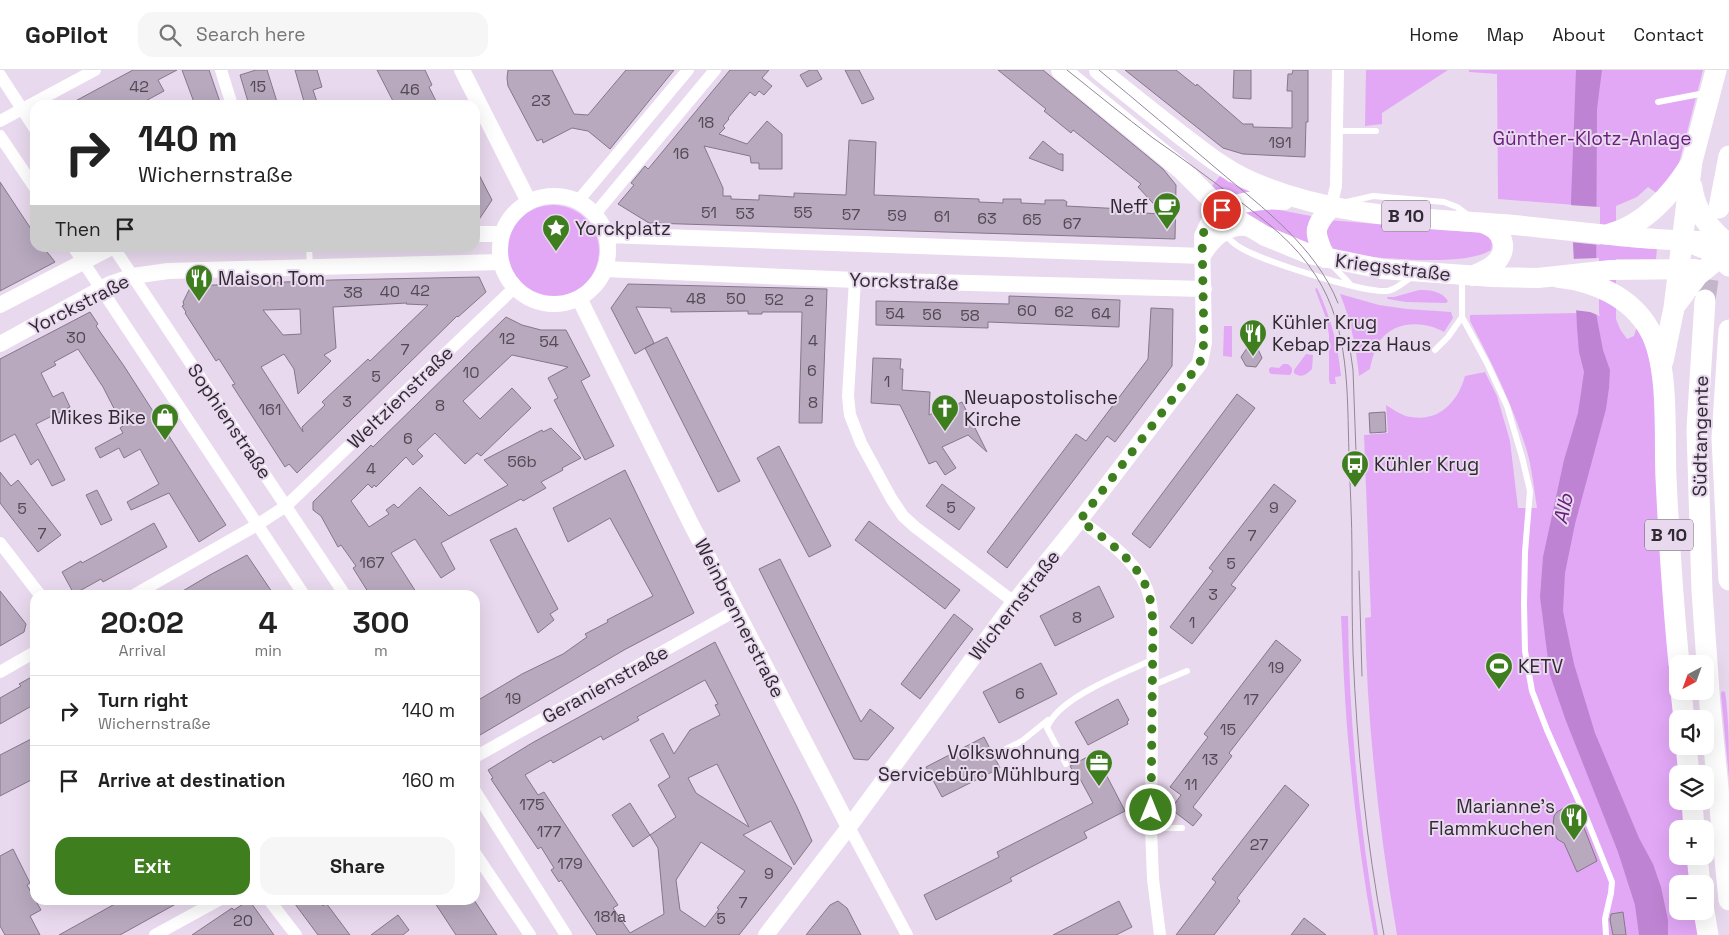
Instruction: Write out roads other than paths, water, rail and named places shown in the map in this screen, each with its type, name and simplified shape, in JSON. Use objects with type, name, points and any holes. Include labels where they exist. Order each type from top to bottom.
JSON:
[{"type":"highway","points":[[1661,371],[1674,308],[1692,168],[1709,92],[1716,70]]},
{"type":"highway","points":[[1719,208],[1729,156]]},
{"type":"highway","points":[[1610,234],[1619,232],[1633,224],[1659,203],[1692,168]]},
{"type":"highway","points":[[1692,168],[1692,189],[1696,207],[1709,226],[1724,255]]},
{"type":"highway","points":[[1683,241],[1700,245],[1724,255]]},
{"type":"highway","points":[[1679,269],[1693,267],[1724,255]]},
{"type":"highway","points":[[1674,308],[1684,291],[1724,255]]},
{"type":"highway","name":"B 10","points":[[1557,277],[1591,283],[1611,293],[1637,313],[1649,328],[1658,349],[1661,371],[1672,407],[1666,477],[1678,655]]},
{"type":"highway","name":"Südtangente","points":[[1705,300],[1697,429],[1702,591],[1710,706],[1729,900]]},
{"type":"highway","name":"Südtangente","points":[[1729,330],[1722,438],[1729,580]]},
{"type":"highway","points":[[1672,407],[1729,426]]},
{"type":"highway","points":[[1706,920],[1708,935]]},
{"type":"main road","name":"Kriegsstraße","points":[[1061,70],[1181,169],[1217,206],[1254,230],[1295,249],[1325,258],[1382,269],[1426,274],[1515,278],[1557,277],[1611,270],[1679,269]]},
{"type":"main road","name":"B 10","points":[[1099,70],[1137,102],[1223,166],[1243,178],[1311,202],[1331,207],[1393,215],[1683,241]]},
{"type":"main road","points":[[1217,206],[1268,198],[1311,202]]},
{"type":"main road","points":[[1325,258],[1316,238],[1316,230],[1320,220],[1331,207]]},
{"type":"main road","points":[[1467,276],[1492,266],[1503,249],[1503,243],[1498,233],[1489,225],[1482,223]]},
{"type":"street","points":[[39,100],[95,70]]},
{"type":"street","points":[[221,70],[230,100]]},
{"type":"street","points":[[578,201],[688,70]]},
{"type":"street","points":[[595,214],[715,70]]},
{"type":"street","points":[[1331,207],[1336,186],[1338,70]]},
{"type":"street","points":[[468,73],[529,202]]},
{"type":"street","points":[[0,75],[30,121]]},
{"type":"street","points":[[0,121],[30,105]]},
{"type":"street","points":[[0,136],[30,181]]},
{"type":"street","points":[[545,196],[562,196],[578,201],[595,214],[606,235],[608,251],[605,269],[596,285],[579,298],[556,304],[534,301],[514,288],[500,262],[500,234],[513,214],[529,202],[545,196]]},
{"type":"street","name":"Wichernstraße","points":[[766,935],[849,827],[1014,602],[1080,520],[1200,363],[1204,342],[1204,289],[1201,240],[1202,233],[1217,206]]},
{"type":"street","points":[[1203,256],[1210,246],[1225,232],[1240,227],[1254,230]]},
{"type":"street","points":[[480,234],[500,234]]},
{"type":"street","name":"Yorckstraße","points":[[606,235],[1203,256]]},
{"type":"street","name":"Sophienstraße","points":[[115,252],[133,276],[342,590]]},
{"type":"street","name":"Yorckstraße","points":[[0,305],[78,254]]},
{"type":"street","name":"Sophienstraße","points":[[78,254],[301,590]]},
{"type":"street","name":"Yorckstraße","points":[[0,344],[110,284],[133,276],[168,271],[500,262]]},
{"type":"street","name":"Yorckstraße","points":[[605,269],[855,280],[1204,289]]},
{"type":"street","points":[[855,280],[848,396],[850,415],[861,443],[903,516],[1014,602]]},
{"type":"street","name":"Weltzienstraße","points":[[143,590],[257,525],[286,506],[514,288]]},
{"type":"street","name":"Weinbrennerstraße","points":[[579,298],[735,610],[907,935]]},
{"type":"street","points":[[1080,520],[1131,562],[1142,579],[1150,598],[1153,622],[1151,828],[1153,879],[1160,935]]},
{"type":"street","points":[[0,543],[36,590]]},
{"type":"street","name":"Geranienstraße","points":[[480,754],[735,610]]},
{"type":"street","points":[[0,672],[30,655]]},
{"type":"street","points":[[480,799],[566,935]]},
{"type":"street","points":[[480,860],[530,935]]},
{"type":"street","points":[[155,935],[210,905]]},
{"type":"street","points":[[273,905],[296,935]]},
{"type":"lane","points":[[1658,102],[1709,92]]},
{"type":"lane","points":[[1338,132],[1376,132]]},
{"type":"lane","points":[[1217,206],[1225,232],[1230,240],[1240,248],[1296,269],[1352,286],[1389,291],[1396,289],[1409,279],[1426,274]]},
{"type":"lane","points":[[309,252],[310,266]]},
{"type":"lane","points":[[1325,258],[1352,286]]},
{"type":"lane","points":[[1435,350],[1462,317],[1467,276]]},
{"type":"lane","points":[[1462,317],[1487,363],[1507,406],[1530,491],[1525,552],[1525,651],[1532,691],[1546,730],[1588,822],[1612,882],[1605,919],[1606,935]]},
{"type":"lane","points":[[1006,749],[1022,741],[1074,699],[1100,684],[1152,660]]},
{"type":"lane","points":[[1151,686],[1187,671]]},
{"type":"lane","points":[[1050,720],[1047,728],[1066,764]]},
{"type":"lane","points":[[1151,828],[1182,828]]},
{"type":"water","name":"Alb","points":[[1576,70],[1602,70],[1597,109],[1596,313],[1603,350],[1610,370],[1606,409],[1575,524],[1565,573],[1563,611],[1574,664],[1595,733],[1639,838],[1653,864],[1661,887],[1668,920],[1668,935],[1639,935],[1635,905],[1618,852],[1566,721],[1550,675],[1540,597],[1543,557],[1564,460],[1578,413],[1584,372],[1579,352],[1577,327],[1571,201]]},
{"type":"tunnel","points":[[1705,300],[1712,252]]},
{"type":"tram line","points":[[1067,70],[1142,130],[1238,200],[1280,234],[1308,264],[1327,296],[1335,318],[1345,362],[1352,529],[1353,653],[1357,724],[1367,830],[1384,935]]},
{"type":"tram line","points":[[1099,70],[1253,199],[1287,230],[1316,264],[1338,303]]},
{"type":"tram line","points":[[1350,349],[1353,370],[1357,479]]},
{"type":"tram line","points":[[1359,571],[1362,676]]},
{"type":"place","name":"Neff","points":[[1167,230]]},
{"type":"place","name":"Yorckplatz","points":[[556,252]]},
{"type":"place","name":"Maison Tom","points":[[199,302]]},
{"type":"place","name":"Kühler Krug Kebap Pizza Haus","points":[[1253,357]]},
{"type":"place","name":"Neuapostolische Kirche","points":[[945,432]]},
{"type":"place","name":"Mikes Bike","points":[[165,441]]},
{"type":"place","name":"Kühler Krug","points":[[1355,488]]},
{"type":"place","name":"KETV","points":[[1499,690]]},
{"type":"place","name":"Volkswohnung Servicebüro Mühlburg","points":[[1099,787]]},
{"type":"place","name":"Marianne's Flammkuchen","points":[[1574,841]]},
{"type":"park label","name":"Günther-Klotz-Anlage","points":[[1592,138]]}]
